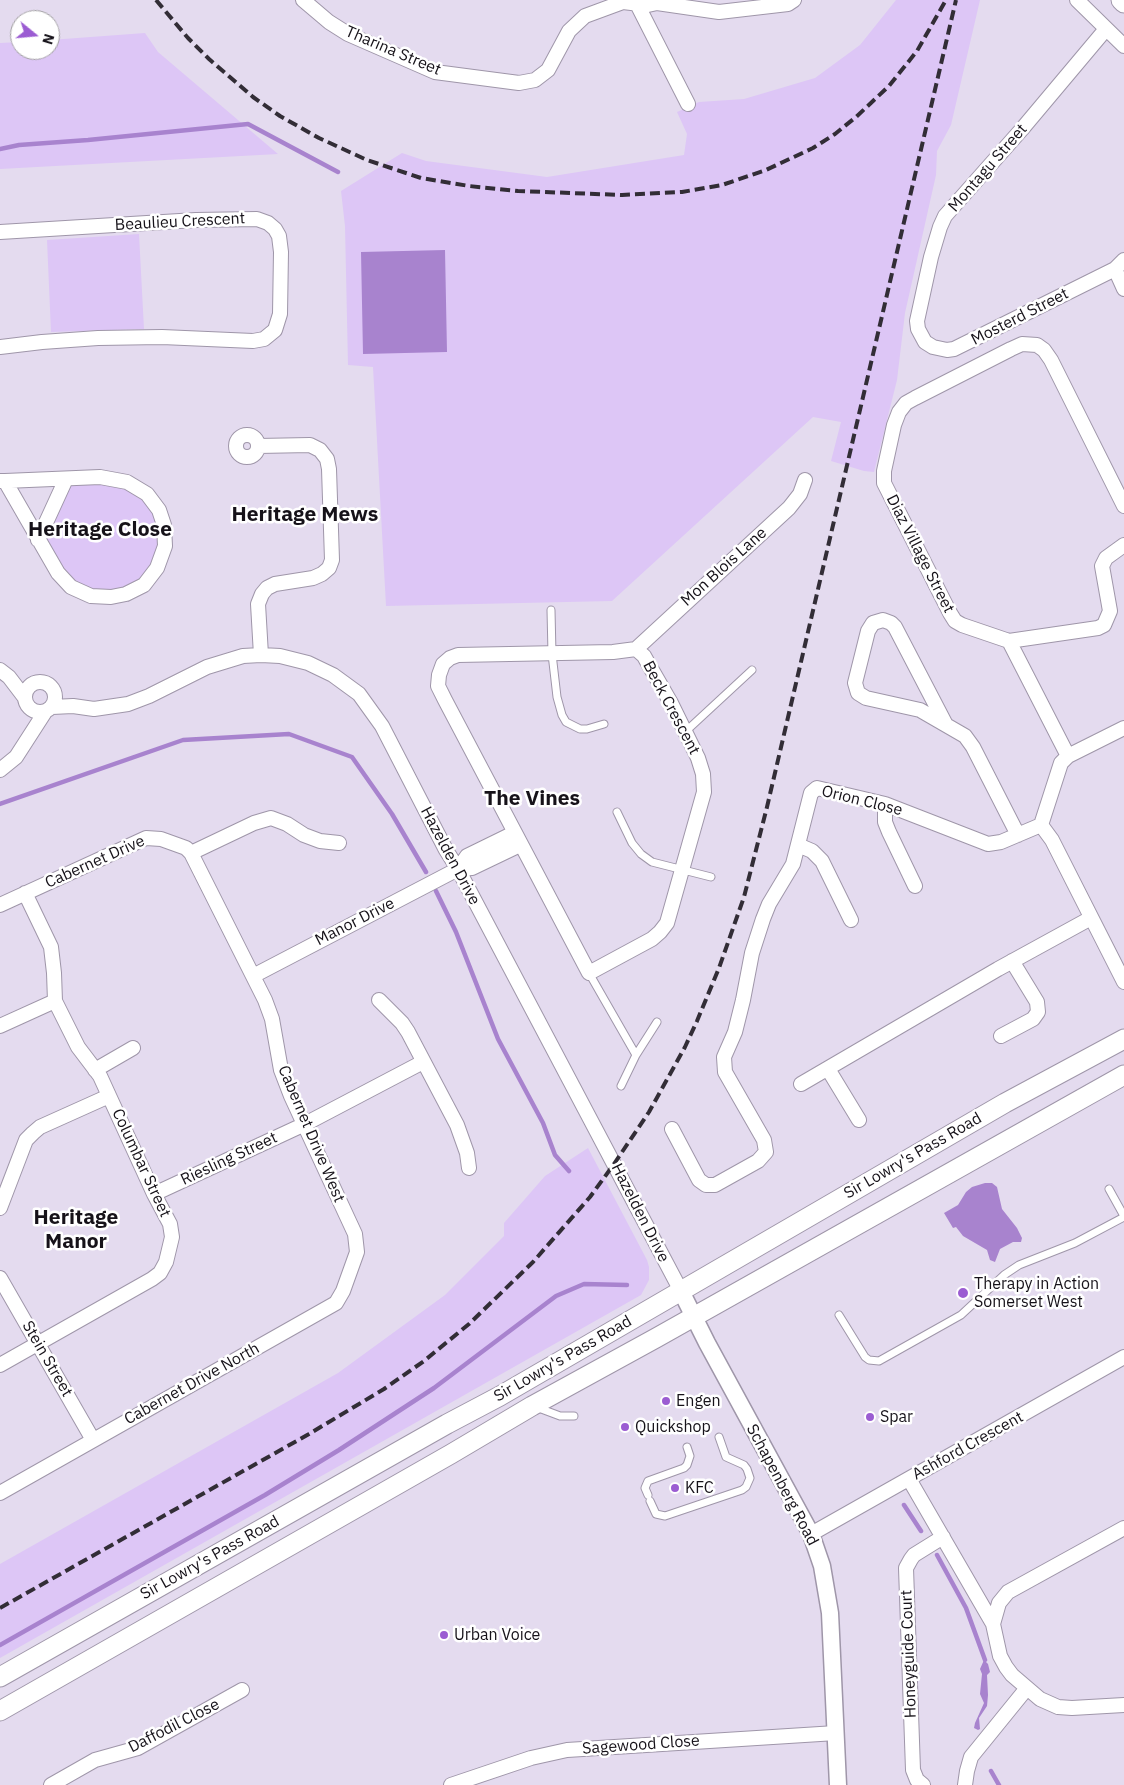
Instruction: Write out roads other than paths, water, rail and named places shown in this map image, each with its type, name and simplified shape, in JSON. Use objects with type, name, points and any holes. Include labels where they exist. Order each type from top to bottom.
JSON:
[{"type":"main road","points":[[1121,0],[1124,3]]},
{"type":"main road","name":"Sir Lowry's Pass Road","points":[[0,1677],[447,1424],[500,1396],[1005,1103],[1124,1039]]},
{"type":"main road","name":"Sir Lowry's Pass Road","points":[[0,1711],[532,1406],[1124,1075]]},
{"type":"street","name":"Tharina Street","points":[[303,0],[329,22],[348,34],[435,72],[518,83],[535,80],[548,70],[569,31],[585,16],[623,2],[636,2],[648,5],[657,3],[719,12],[788,4],[794,0]]},
{"type":"street","points":[[1077,0],[1124,46]]},
{"type":"street","points":[[636,2],[688,104]]},
{"type":"street","name":"Montagu Street","points":[[918,329],[917,321],[931,257],[945,216],[1022,129],[1106,29]]},
{"type":"street","name":"Beaulieu Crescent","points":[[0,232],[196,220],[258,219],[268,222],[276,229],[281,252],[280,314],[275,330],[264,339],[253,341],[162,337],[106,338],[0,347]]},
{"type":"street","points":[[1119,265],[1124,289]]},
{"type":"street","name":"Mosterd Street","points":[[918,329],[925,342],[933,347],[954,350],[1119,265]]},
{"type":"street","name":"Diaz Village Street","points":[[1124,506],[1051,360],[1044,350],[1037,345],[1022,344],[1011,349],[906,403],[899,412],[894,425],[884,471],[884,483],[955,621],[1009,641],[1088,630],[1104,625],[1110,611],[1102,566],[1106,558],[1124,545]]},
{"type":"street","points":[[258,446],[310,446],[320,450],[327,459],[329,468],[332,560],[329,568],[322,574],[312,578],[275,584],[267,588],[262,594],[258,604],[261,655]]},
{"type":"street","points":[[100,477],[126,482],[147,494],[158,510],[164,525],[165,546],[157,568],[144,585],[126,594],[111,597],[91,596],[71,587],[58,574],[2,481],[100,477]]},
{"type":"street","points":[[38,540],[66,479]]},
{"type":"street","name":"Mon Blois Lane","points":[[636,649],[789,508],[800,494],[805,480]]},
{"type":"street","points":[[945,723],[892,624],[883,620],[873,623],[868,630],[855,683],[858,693],[866,698],[920,710],[965,736],[973,747],[1018,834]]},
{"type":"street","points":[[1009,641],[1068,756]]},
{"type":"street","name":"Beck Crescent","points":[[636,649],[649,664],[685,732],[704,774],[704,792],[667,923],[652,939],[589,973],[438,686],[442,664],[450,658],[458,656],[552,654],[613,652],[636,649]]},
{"type":"street","name":"Hazelden Drive","points":[[50,705],[94,709],[128,704],[149,696],[207,667],[243,656],[261,655],[280,656],[308,663],[333,675],[359,694],[382,726],[681,1291]]},
{"type":"street","points":[[0,770],[16,757],[26,744],[30,734],[50,705],[54,690],[45,683],[34,684],[5,673]]},
{"type":"street","points":[[5,673],[28,703],[40,712],[50,705]]},
{"type":"street","points":[[30,734],[29,687],[34,684]]},
{"type":"street","points":[[1124,728],[1068,756],[1061,763],[1041,825],[1052,840],[1124,982]]},
{"type":"street","name":"Orion Close","points":[[672,1129],[699,1180],[706,1185],[715,1185],[758,1161],[766,1152],[764,1140],[725,1072],[723,1061],[736,1025],[752,953],[763,919],[769,904],[793,864],[811,793],[817,788],[885,804],[942,825],[982,843],[995,844],[1041,825]]},
{"type":"street","points":[[885,804],[885,822],[915,886]]},
{"type":"street","points":[[191,852],[264,819],[277,820],[320,841],[339,843]]},
{"type":"street","name":"Cabernet Drive","points":[[0,905],[146,838],[161,839],[186,848],[191,852]]},
{"type":"street","points":[[458,869],[472,868],[517,839]]},
{"type":"street","points":[[798,845],[812,851],[822,861],[851,920]]},
{"type":"street","name":"Cabernet Drive West","points":[[191,852],[265,1000],[272,1019],[281,1070],[355,1234],[357,1252]]},
{"type":"street","name":"Manor Drive","points":[[253,976],[458,869]]},
{"type":"street","name":"Columbar Street","points":[[0,1365],[152,1279],[160,1273],[166,1262],[172,1237],[170,1224],[154,1194],[100,1076],[78,1047],[55,1001],[51,947],[25,893]]},
{"type":"street","points":[[801,1084],[1012,961],[1091,918]]},
{"type":"street","points":[[1000,1036],[1033,1019],[1038,1012],[1037,1002],[1012,961]]},
{"type":"street","points":[[379,1000],[402,1023],[424,1062],[457,1125],[467,1153],[469,1168]]},
{"type":"street","points":[[0,1026],[55,1001]]},
{"type":"street","points":[[95,1070],[133,1048]]},
{"type":"street","name":"Riesling Street","points":[[154,1194],[305,1124],[424,1062]]},
{"type":"street","points":[[828,1069],[859,1120]]},
{"type":"street","points":[[0,1208],[26,1140],[33,1132],[40,1127],[109,1096]]},
{"type":"street","name":"Cabernet Drive North","points":[[0,1493],[336,1303],[343,1291],[357,1252]]},
{"type":"street","name":"Stein Street","points":[[0,1278],[93,1440]]},
{"type":"street","name":"Schapenberg Road","points":[[681,1291],[707,1343],[811,1534],[822,1566],[829,1601],[838,1785]]},
{"type":"street","name":"Ashford Crescent","points":[[811,1534],[1124,1357]]},
{"type":"street","points":[[909,1479],[993,1624],[1000,1656],[1006,1667],[1040,1699],[1058,1707],[1124,1705]]},
{"type":"street","points":[[993,1624],[996,1609],[1008,1592],[1124,1528]]},
{"type":"street","name":"Honeyguide Court","points":[[923,1785],[917,1780],[913,1770],[906,1568],[914,1555],[943,1537]]},
{"type":"street","points":[[966,1785],[967,1771],[972,1757],[1027,1688]]},
{"type":"street","name":"Daffodil Close","points":[[51,1785],[95,1760],[138,1748],[242,1690]]},
{"type":"street","name":"Sagewood Close","points":[[452,1785],[531,1758],[567,1750],[836,1733]]},
{"type":"lane","points":[[551,610],[552,654],[557,697],[566,722],[573,727],[587,729],[604,724]]},
{"type":"lane","points":[[685,732],[752,670]]},
{"type":"lane","points":[[617,812],[632,843],[641,854],[652,862],[711,877]]},
{"type":"lane","points":[[589,973],[636,1055]]},
{"type":"lane","points":[[621,1086],[636,1055],[656,1022]]},
{"type":"lane","points":[[839,1314],[865,1357],[869,1360],[879,1361],[961,1315],[1004,1275],[1019,1265],[1076,1243],[1124,1217],[1109,1189]]},
{"type":"lane","points":[[532,1406],[560,1416],[574,1416]]},
{"type":"lane","points":[[687,1447],[690,1456],[684,1468],[648,1481],[645,1485],[653,1512],[658,1516],[665,1516],[746,1487],[750,1478],[747,1469],[744,1465],[726,1456],[719,1437]]},
{"type":"waterway","points":[[0,149],[19,145],[248,124],[338,172]]},
{"type":"waterway","points":[[0,804],[183,740],[289,734],[352,757],[392,814],[426,872]]},
{"type":"waterway","points":[[436,891],[456,932],[498,1039],[543,1123],[555,1155],[569,1171]]},
{"type":"waterway","points":[[0,1645],[265,1495],[339,1450],[434,1388],[556,1296],[584,1284],[627,1285]]},
{"type":"waterway","points":[[904,1505],[921,1531]]},
{"type":"waterway","points":[[937,1555],[966,1608],[985,1660]]},
{"type":"waterway","points":[[991,1771],[999,1785]]},
{"type":"railway","points":[[156,0],[188,38],[253,97],[280,116],[319,138],[367,160],[421,178],[469,186],[518,191],[622,195],[682,192],[722,185],[766,170],[813,148],[835,134],[856,117],[889,86],[917,51],[946,0]]},
{"type":"railway","points":[[0,1608],[309,1434],[384,1389],[424,1361],[469,1324],[533,1262],[590,1197],[649,1112],[685,1047],[697,1021],[719,968],[744,897],[767,807],[956,0]]},
{"type":"place","name":"Therapy in Action Somerset West","points":[[963,1293]]},
{"type":"place","name":"Engen","points":[[666,1401]]},
{"type":"place","name":"Spar","points":[[870,1417]]},
{"type":"place","name":"Quickshop","points":[[625,1427]]},
{"type":"place","name":"KFC","points":[[675,1488]]},
{"type":"place","name":"Urban Voice","points":[[444,1635]]},
{"type":"district","name":"Heritage Mews","points":[[305,515]]},
{"type":"district","name":"Heritage Close","points":[[100,530]]},
{"type":"district","name":"The Vines","points":[[532,799]]},
{"type":"district","name":"Heritage Manor","points":[[76,1230]]}]
